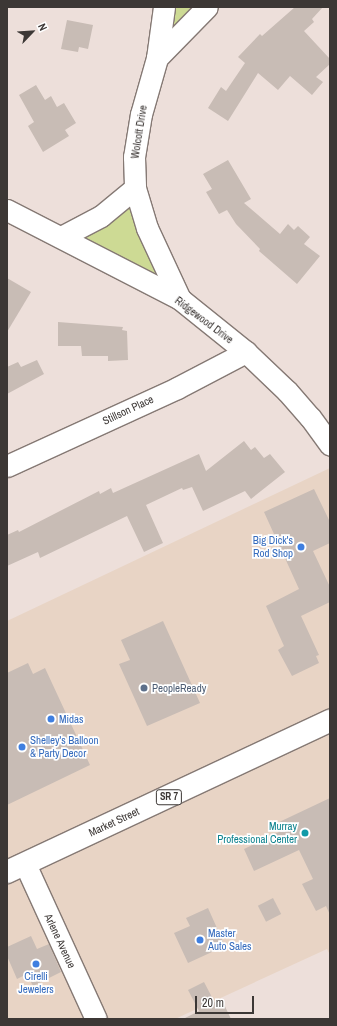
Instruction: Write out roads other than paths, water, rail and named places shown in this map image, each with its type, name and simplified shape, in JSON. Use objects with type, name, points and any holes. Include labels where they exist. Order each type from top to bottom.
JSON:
[{"type":"main road","name":"Market Street","points":[[16,868],[330,721]]},
{"type":"street","name":"Wolcott Drive","points":[[164,7],[157,58],[141,114],[134,157],[135,188],[147,228],[180,299]]},
{"type":"street","points":[[157,58],[207,7]]},
{"type":"street","points":[[61,237],[101,216],[135,188]]},
{"type":"street","name":"Ridgewood Drive","points":[[7,210],[61,237],[132,276],[180,299],[246,352],[287,391],[310,417],[330,445]]},
{"type":"street","name":"Stillson Place","points":[[7,466],[177,388],[246,352]]},
{"type":"street","name":"Arlene Avenue","points":[[16,868],[96,1019]]},
{"type":"place","name":"Big Dick's Rod Shop","points":[[301,547]]},
{"type":"place","name":"PeopleReady","points":[[144,688]]},
{"type":"place","name":"Midas","points":[[51,719]]},
{"type":"place","name":"Shelley's Balloon & Party Decor","points":[[22,747]]},
{"type":"place","name":"Murray Professional Center","points":[[305,833]]},
{"type":"place","name":"Master Auto Sales","points":[[200,940]]},
{"type":"place","name":"Cirelli Jewelers","points":[[36,964]]}]
